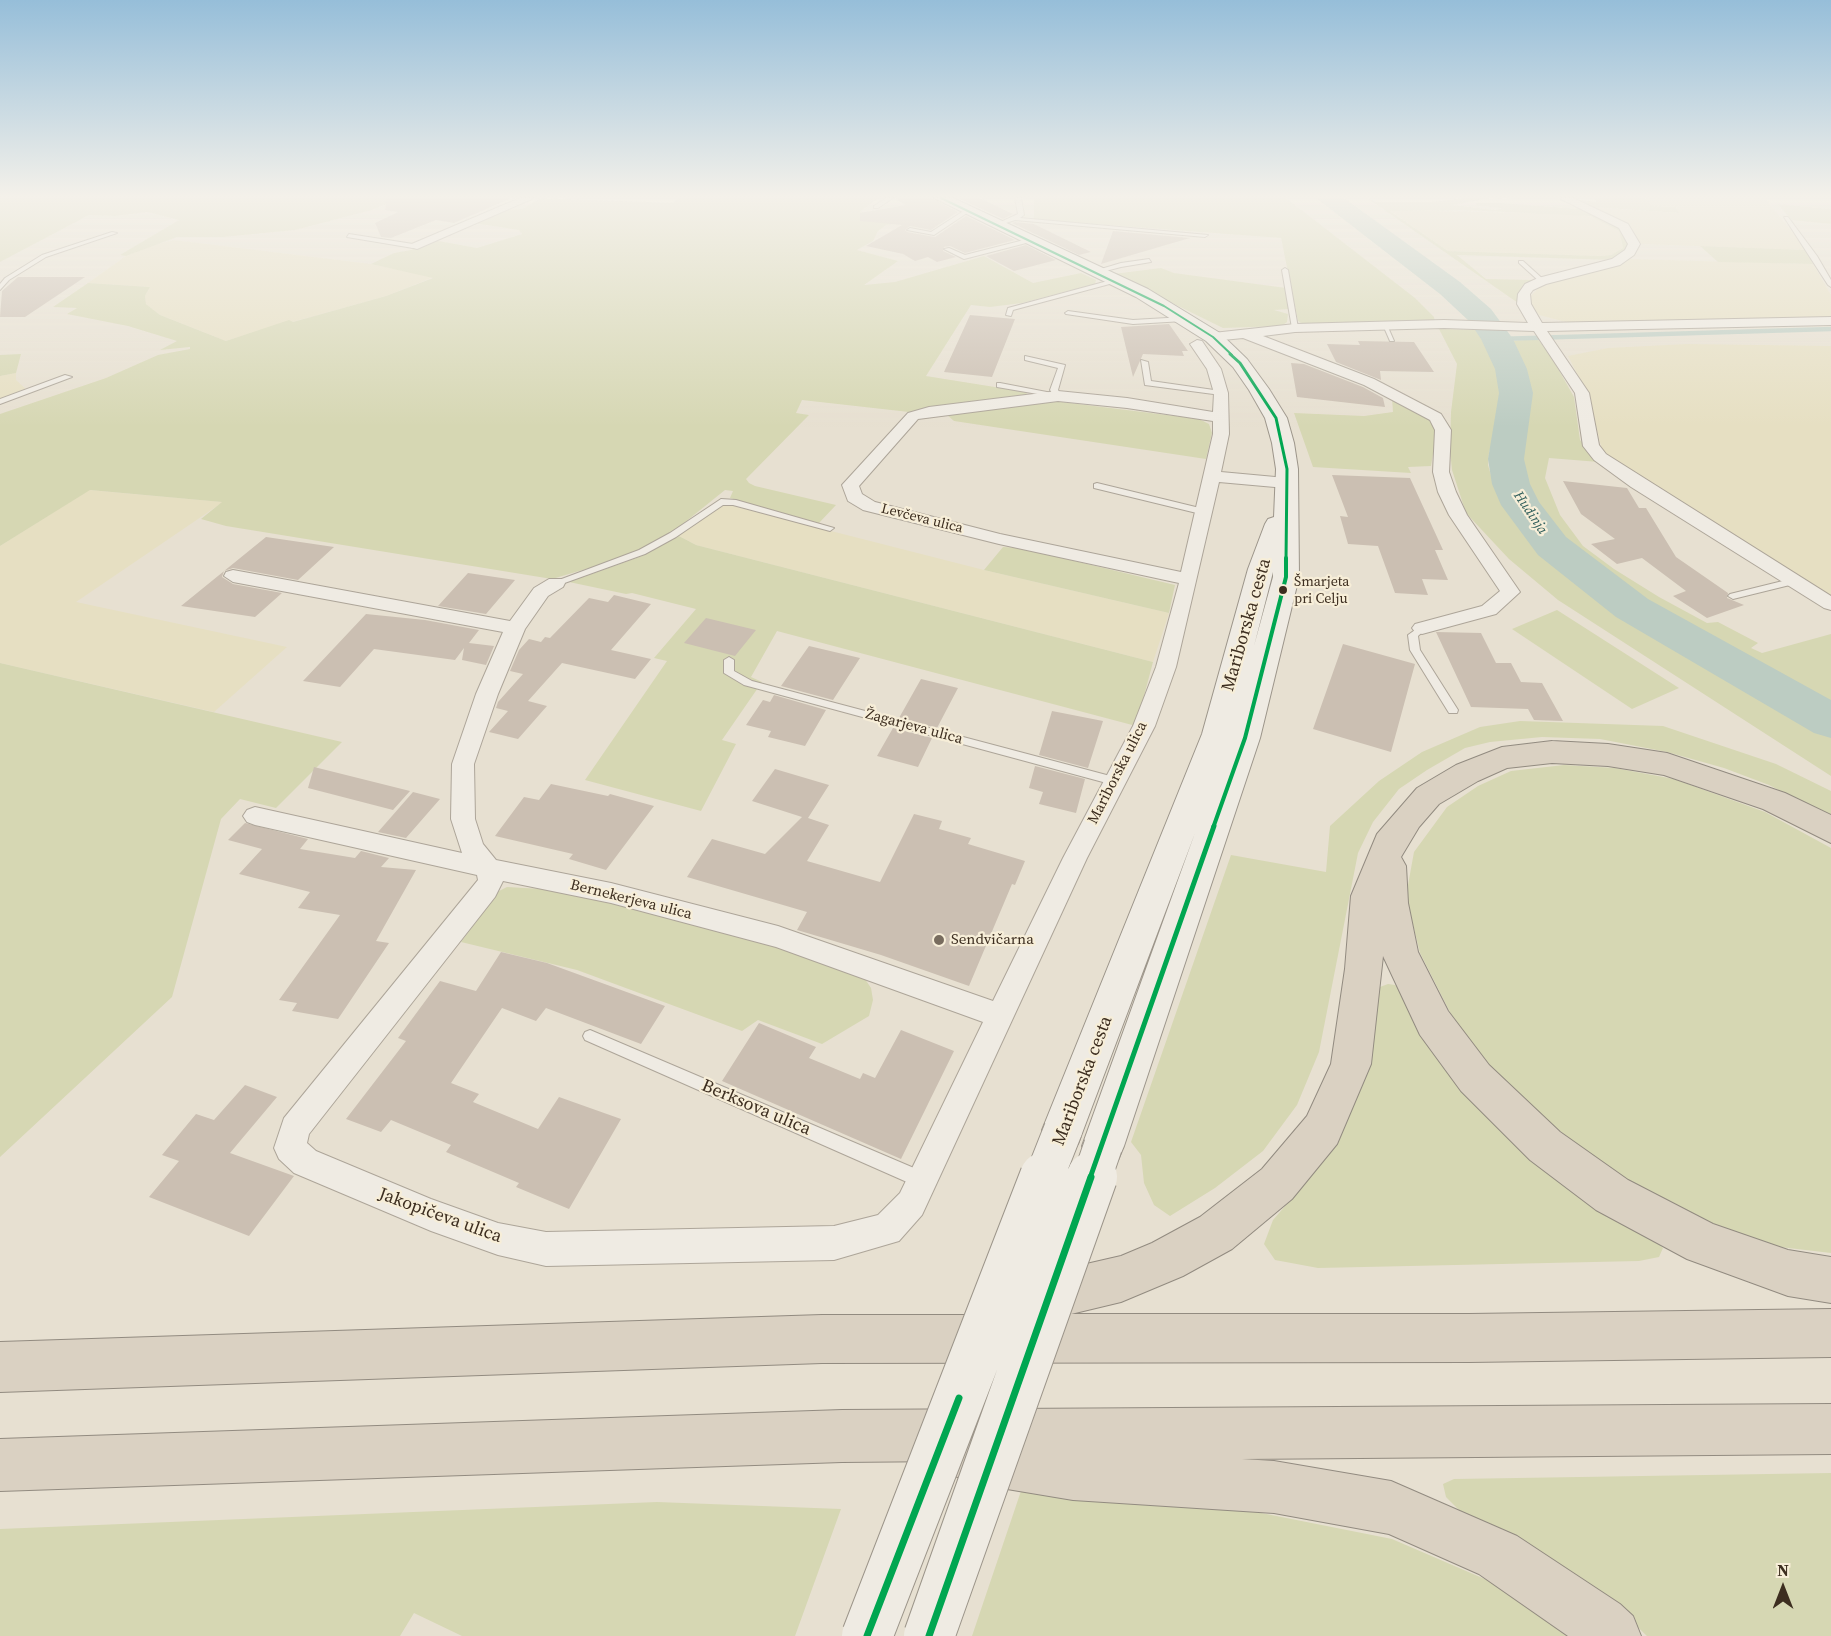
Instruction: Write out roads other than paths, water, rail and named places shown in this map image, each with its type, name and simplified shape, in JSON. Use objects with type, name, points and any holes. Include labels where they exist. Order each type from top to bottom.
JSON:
[{"type":"highway","points":[[822,1339],[953,1320],[1121,1279],[1167,1260],[1216,1233],[1277,1184],[1322,1130],[1351,1064],[1364,969],[1369,896],[1389,843],[1428,796],[1467,773],[1502,758],[1552,752],[1608,755],[1667,764],[1774,801],[1831,830]]},
{"type":"highway","points":[[1389,843],[1390,903],[1400,952],[1434,1023],[1475,1078],[1545,1146],[1612,1195],[1703,1243],[1788,1273],[1831,1280]]},
{"type":"highway","points":[[0,1366],[822,1339],[1457,1338],[1831,1333]]},
{"type":"highway","points":[[0,1466],[842,1437],[1488,1429],[1831,1429]]},
{"type":"highway","points":[[842,1437],[1073,1474],[1274,1487],[1391,1508],[1498,1555],[1600,1624],[1613,1636]]},
{"type":"main road","name":"Mariborska cesta","points":[[867,1636],[1083,1138],[1245,738],[1286,577],[1286,489],[1283,443],[1276,418],[1240,363],[1205,340],[1184,319],[1099,274]]},
{"type":"main road","name":"Mariborska cesta","points":[[929,1636],[1083,1138]]},
{"type":"street","points":[[1568,274],[1529,287],[1524,294],[1524,304],[1582,393],[1591,446],[1600,457],[1831,604]]},
{"type":"street","points":[[1205,340],[1241,332],[1295,328],[1444,324],[1517,326],[1542,334],[1831,321]]},
{"type":"street","points":[[1241,332],[1369,382],[1436,417],[1443,430],[1441,472],[1447,492],[1458,515],[1510,592],[1489,610],[1422,628]]},
{"type":"street","name":"Mariborska ulica","points":[[922,1180],[999,1015],[1114,781],[1144,726],[1166,667],[1205,512],[1221,434],[1221,393],[1205,340]]},
{"type":"street","name":"Levčeva ulica","points":[[1188,579],[999,538],[869,506],[854,497],[850,485],[913,416],[1058,396],[1221,418]]},
{"type":"street","points":[[1212,476],[1286,489]]},
{"type":"street","points":[[233,576],[515,627]]},
{"type":"street","points":[[489,868],[472,848],[464,819],[461,792],[463,764],[515,627],[541,592],[556,583]]},
{"type":"street","name":"Bernekerjeva ulica","points":[[255,816],[367,843],[611,893],[778,937],[999,1015]]},
{"type":"street","name":"Jakopičeva ulica","points":[[489,868],[491,880],[486,890],[295,1128],[290,1148],[305,1162],[431,1215],[498,1239],[546,1249],[834,1243],[887,1228],[911,1204],[922,1180]]},
{"type":"lane","points":[[0,288],[14,274]]},
{"type":"lane","points":[[1286,274],[1295,328]]},
{"type":"lane","points":[[1535,274],[1542,281]]},
{"type":"lane","points":[[1009,315],[1010,309],[1114,281]]},
{"type":"lane","points":[[1068,313],[1133,322],[1184,319]]},
{"type":"lane","points":[[1385,326],[1392,340]]},
{"type":"lane","points":[[1028,358],[1062,368],[1054,390],[1058,396]]},
{"type":"lane","points":[[1144,362],[1148,383],[1221,393]]},
{"type":"lane","points":[[0,402],[68,377]]},
{"type":"lane","points":[[1000,386],[1058,396]]},
{"type":"lane","points":[[1097,486],[1205,512]]},
{"type":"lane","points":[[556,583],[642,552],[673,535],[722,502],[733,502],[831,528]]},
{"type":"lane","points":[[1733,596],[1795,582]]},
{"type":"lane","points":[[1422,628],[1413,635],[1414,650],[1453,710]]},
{"type":"lane","name":"Žagarjeva ulica","points":[[729,660],[729,673],[748,683],[1114,781]]},
{"type":"lane","name":"Berksova ulica","points":[[590,1036],[922,1180]]},
{"type":"waterway","name":"Hudinja","points":[[1431,274],[1480,315],[1497,339],[1511,369],[1516,393],[1506,459],[1511,484],[1521,505],[1552,546],[1594,581],[1632,608],[1831,721]]},
{"type":"waterway","points":[[1497,339],[1831,329]]},
{"type":"place","name":"Šmarjeta pri Celju","points":[[1283,590]]},
{"type":"place","name":"Sendvičarna","points":[[939,940]]}]
